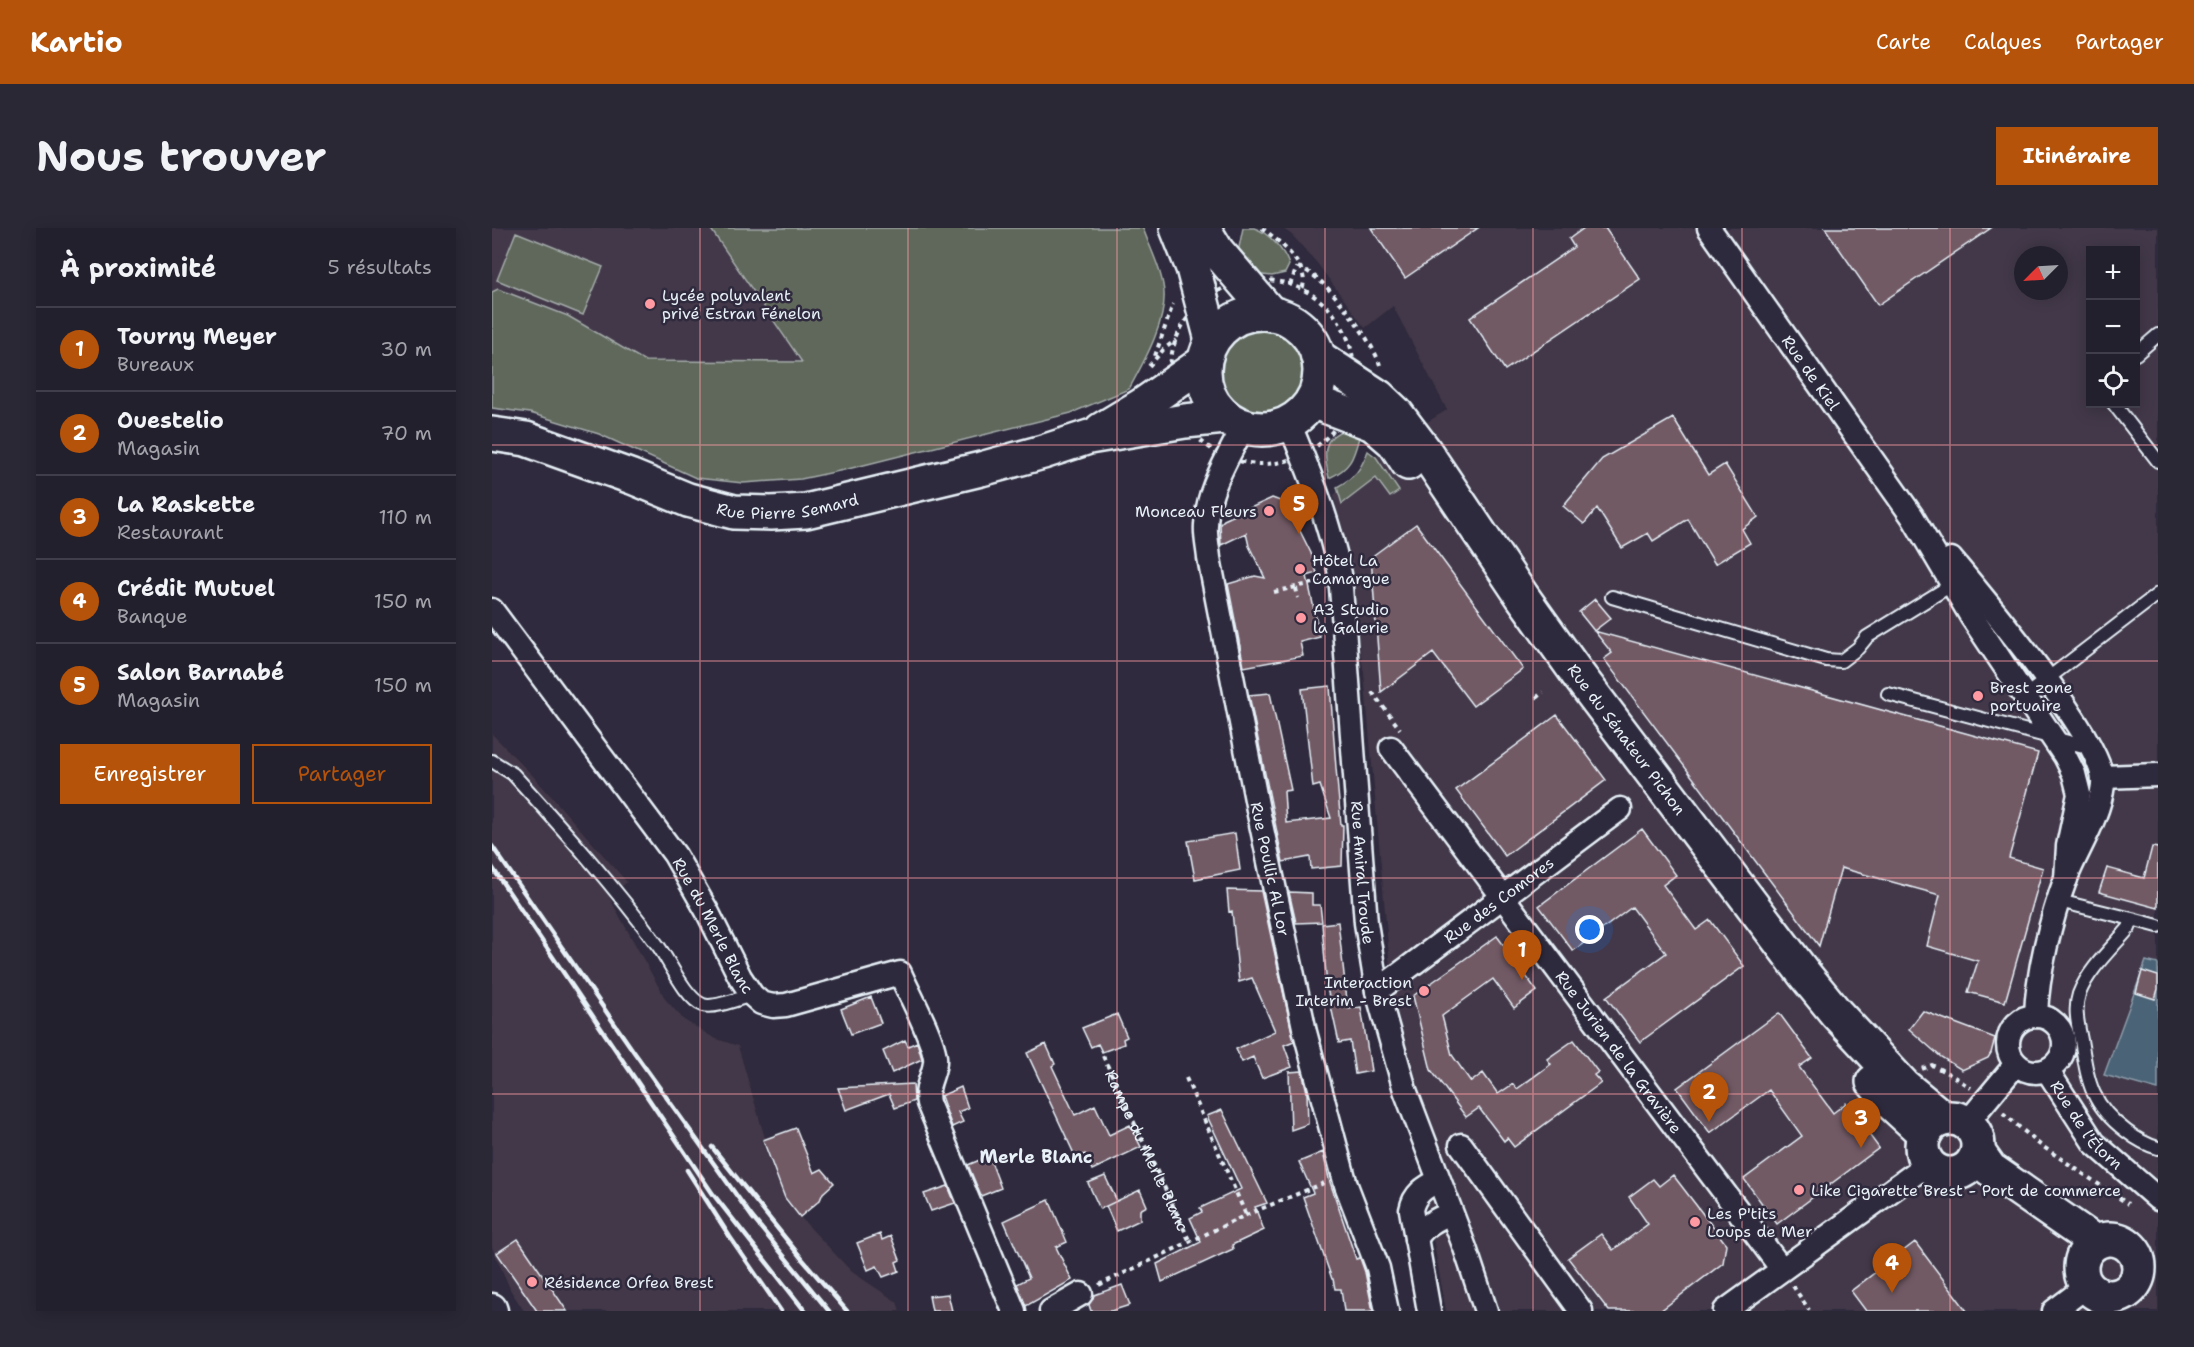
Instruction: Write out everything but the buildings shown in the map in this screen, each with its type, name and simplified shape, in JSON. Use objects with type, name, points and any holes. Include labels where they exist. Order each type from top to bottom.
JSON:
[{"type":"main road","points":[[1177,228],[1194,268],[1208,351],[1203,378],[1211,400],[1234,422],[1267,430],[1289,423],[1298,417],[1312,401],[1319,380],[1318,357],[1307,335],[1288,319],[1271,314],[1244,315],[1226,325],[1208,351]]},
{"type":"main road","points":[[1203,228],[1217,251],[1271,314]]},
{"type":"main road","name":"Rue Pierre Semard","points":[[1089,437],[1141,406],[1208,351]]},
{"type":"main road","name":"Rue du Sénateur Pichon","points":[[1318,357],[1379,397],[1396,413],[1424,450],[1579,676],[1805,975],[1836,1013],[1956,1138]]},
{"type":"main road","name":"Rue du Sénateur Pichon","points":[[1312,401],[1373,424],[1394,442],[1487,583],[1767,960],[1890,1102],[1956,1138]]},
{"type":"main road","name":"Rue Pierre Semard","points":[[492,434],[526,439],[688,500],[734,512],[771,513],[806,511],[915,485],[1032,455],[1089,437],[1185,422],[1234,422]]},
{"type":"main road","points":[[1956,1138],[1984,1183],[2088,1263],[2095,1293],[2105,1297],[2116,1297],[2126,1293],[2138,1278],[2138,1258],[2145,1258]]},
{"type":"main road","points":[[2088,1263],[2105,1239],[2115,1239],[2125,1243],[2145,1258]]},
{"type":"main road","points":[[2126,1293],[2158,1294]]},
{"type":"street","name":"Rue de Kiel","points":[[1709,228],[1912,516],[1993,650],[2054,739],[2074,774],[2079,794],[2062,890]]},
{"type":"street","name":"Rue Poullic Al Lor","points":[[1234,422],[1208,504],[1206,525],[1209,558],[1302,1021],[1346,1185],[1378,1268],[1387,1311]]},
{"type":"street","name":"Rue Amiral Troude","points":[[1289,423],[1317,490],[1340,574],[1366,923],[1377,991],[1406,1090],[1486,1311]]},
{"type":"street","name":"Rue de Kiel","points":[[1912,516],[1987,603],[2045,678],[2092,748],[2103,777]]},
{"type":"street","name":"Rue du Merle Blanc","points":[[492,610],[675,855],[707,911],[740,977],[752,995],[761,1003],[773,1006],[786,1005],[900,973],[931,1044],[935,1059],[926,1092],[928,1103],[1014,1311]]},
{"type":"street","name":"Rue Jurien de la Gravière","points":[[1391,748],[1781,1268]]},
{"type":"street","points":[[2036,1016],[2038,985],[2062,890],[2098,803],[2103,777],[2158,775]]},
{"type":"street","name":"Rue des Comores","points":[[1377,991],[1620,809]]},
{"type":"street","points":[[2036,1016],[2054,1022],[2064,1040],[2061,1057],[2055,1065],[2047,1070],[2030,1072],[2016,1064],[2008,1050],[2011,1032],[2020,1021],[2036,1016]]},
{"type":"street","points":[[1725,1311],[1956,1138],[2016,1064]]},
{"type":"street","name":"Rue de l'Élorn","points":[[2047,1070],[2094,1143],[2156,1196]]},
{"type":"street","points":[[1461,1145],[1581,1311]]},
{"type":"street","points":[[1429,1311],[1411,1210],[1413,1201],[1426,1187],[1438,1181]]},
{"type":"street","points":[[1416,1239],[1429,1224],[1451,1213]]},
{"type":"street","points":[[2054,1311],[2088,1263]]},
{"type":"street","points":[[1051,1311],[1081,1294]]},
{"type":"lane","points":[[2140,351],[2158,335]]},
{"type":"lane","points":[[2117,408],[2158,461]]},
{"type":"lane","points":[[1612,597],[1826,660],[1841,661],[1858,648],[1867,637],[1953,584]]},
{"type":"lane","points":[[2025,696],[2045,678],[2158,594]]},
{"type":"lane","points":[[1888,694],[2092,748]]},
{"type":"lane","points":[[492,761],[513,774],[616,891],[662,951],[692,997],[703,1005],[711,1006],[752,995]]},
{"type":"lane","points":[[2062,890],[2132,919],[2158,926]]},
{"type":"lane","points":[[2132,919],[2128,928],[2088,978],[2076,1004],[2077,1021],[2088,1079],[2097,1103],[2112,1120],[2132,1136],[2158,1148]]},
{"type":"path","points":[[1262,228],[1288,249],[1303,275],[1305,284],[1302,289]]},
{"type":"path","points":[[1290,285],[1298,267]]},
{"type":"path","points":[[1298,267],[1314,276],[1350,315],[1363,332],[1382,371]]},
{"type":"path","points":[[1154,360],[1174,301]]},
{"type":"path","points":[[1147,369],[1176,340]]},
{"type":"path","points":[[1274,592],[1318,582]]},
{"type":"path","points":[[1296,588],[1298,598]]},
{"type":"path","points":[[1371,691],[1401,729],[1391,748]]},
{"type":"path","points":[[1536,698],[1543,692]]},
{"type":"path","name":"Rampe du Merle Blanc","points":[[1103,1056],[1190,1242]]},
{"type":"path","points":[[1932,1065],[1951,1075],[1956,1138],[2039,1144],[2131,1206]]},
{"type":"path","points":[[1186,1078],[1246,1215]]},
{"type":"path","name":"Rampe du Merle Blanc","points":[[1081,1294],[1246,1215],[1336,1178],[1339,1188],[1346,1185]]},
{"type":"shaded area","name":"Lycée polyvalent privé Estran Fénelon","points":[[492,228],[710,228],[803,362],[645,361],[568,316],[498,289],[492,292]]},
{"type":"shaded area","points":[[710,228],[1143,228],[1162,278],[1163,311],[1142,366],[1129,389],[1071,413],[801,479],[743,483],[696,478],[599,434],[530,413],[492,408],[492,292],[498,289],[568,316],[645,361],[802,362]]},
{"type":"shaded area","points":[[1243,228],[1259,230],[1275,243],[1289,265],[1285,273],[1272,276],[1253,274],[1238,252]]},
{"type":"shaded area","points":[[1282,228],[2158,228],[2158,964],[2146,961],[2104,1075],[2158,1090],[2158,1311],[1446,1311],[1395,1025],[1364,673],[1334,495],[1394,442],[1447,410],[1393,306],[1365,328],[1317,263],[1292,235]]},
{"type":"shaded area","points":[[516,232],[603,267],[583,315],[497,280]]},
{"type":"shaded area","points":[[1253,328],[1269,328],[1292,340],[1301,354],[1304,371],[1301,388],[1292,402],[1269,414],[1253,414],[1237,407],[1225,395],[1218,379],[1218,363],[1225,347],[1237,335]]},
{"type":"shaded area","points":[[1348,429],[1361,430],[1352,459],[1344,469],[1329,478],[1326,447],[1333,436]]},
{"type":"shaded area","points":[[1368,451],[1376,457],[1399,491],[1390,497],[1376,478],[1342,504],[1337,487],[1357,472]]},
{"type":"shaded area","points":[[492,734],[534,777],[627,882],[609,897],[666,1000],[684,1020],[714,1038],[738,1046],[765,1138],[761,1140],[786,1202],[852,1272],[897,1302],[900,1311],[524,1311],[511,1291],[492,1247]]},
{"type":"water","points":[[2146,961],[2158,964],[2158,1090],[2104,1075]]},
{"type":"railway","points":[[492,846],[634,1052],[752,1217],[829,1311]]},
{"type":"railway","points":[[492,867],[713,1194],[805,1311]]},
{"type":"railway","points":[[712,1147],[847,1311]]},
{"type":"railway","points":[[687,1170],[781,1311]]},
{"type":"place","name":"Lycée polyvalent privé Estran Fénelon","points":[[650,304]]},
{"type":"place","name":"Monceau Fleurs","points":[[1269,511]]},
{"type":"place","name":"Salon Barnabé","points":[[1299,534]]},
{"type":"place","name":"Hôtel La Camargue","points":[[1300,569]]},
{"type":"place","name":"A3 Studio la Galerie","points":[[1301,618]]},
{"type":"place","name":"Brest zone portuaire","points":[[1978,696]]},
{"type":"place","name":"Tourny Meyer","points":[[1522,980]]},
{"type":"place","name":"Interaction Interim - Brest","points":[[1424,991]]},
{"type":"place","name":"Ouestelio","points":[[1709,1122]]},
{"type":"place","name":"La Raskette","points":[[1861,1148]]},
{"type":"place","name":"Like Cigarette Brest - Port de commerce","points":[[1799,1190]]},
{"type":"place","name":"Les P'tits Loups de Mer","points":[[1695,1222]]},
{"type":"place","name":"Résidence Orfea Brest","points":[[532,1282]]},
{"type":"place","name":"Crédit Mutuel","points":[[1892,1293]]},
{"type":"district","name":"Merle Blanc","points":[[1036,1157]]}]
